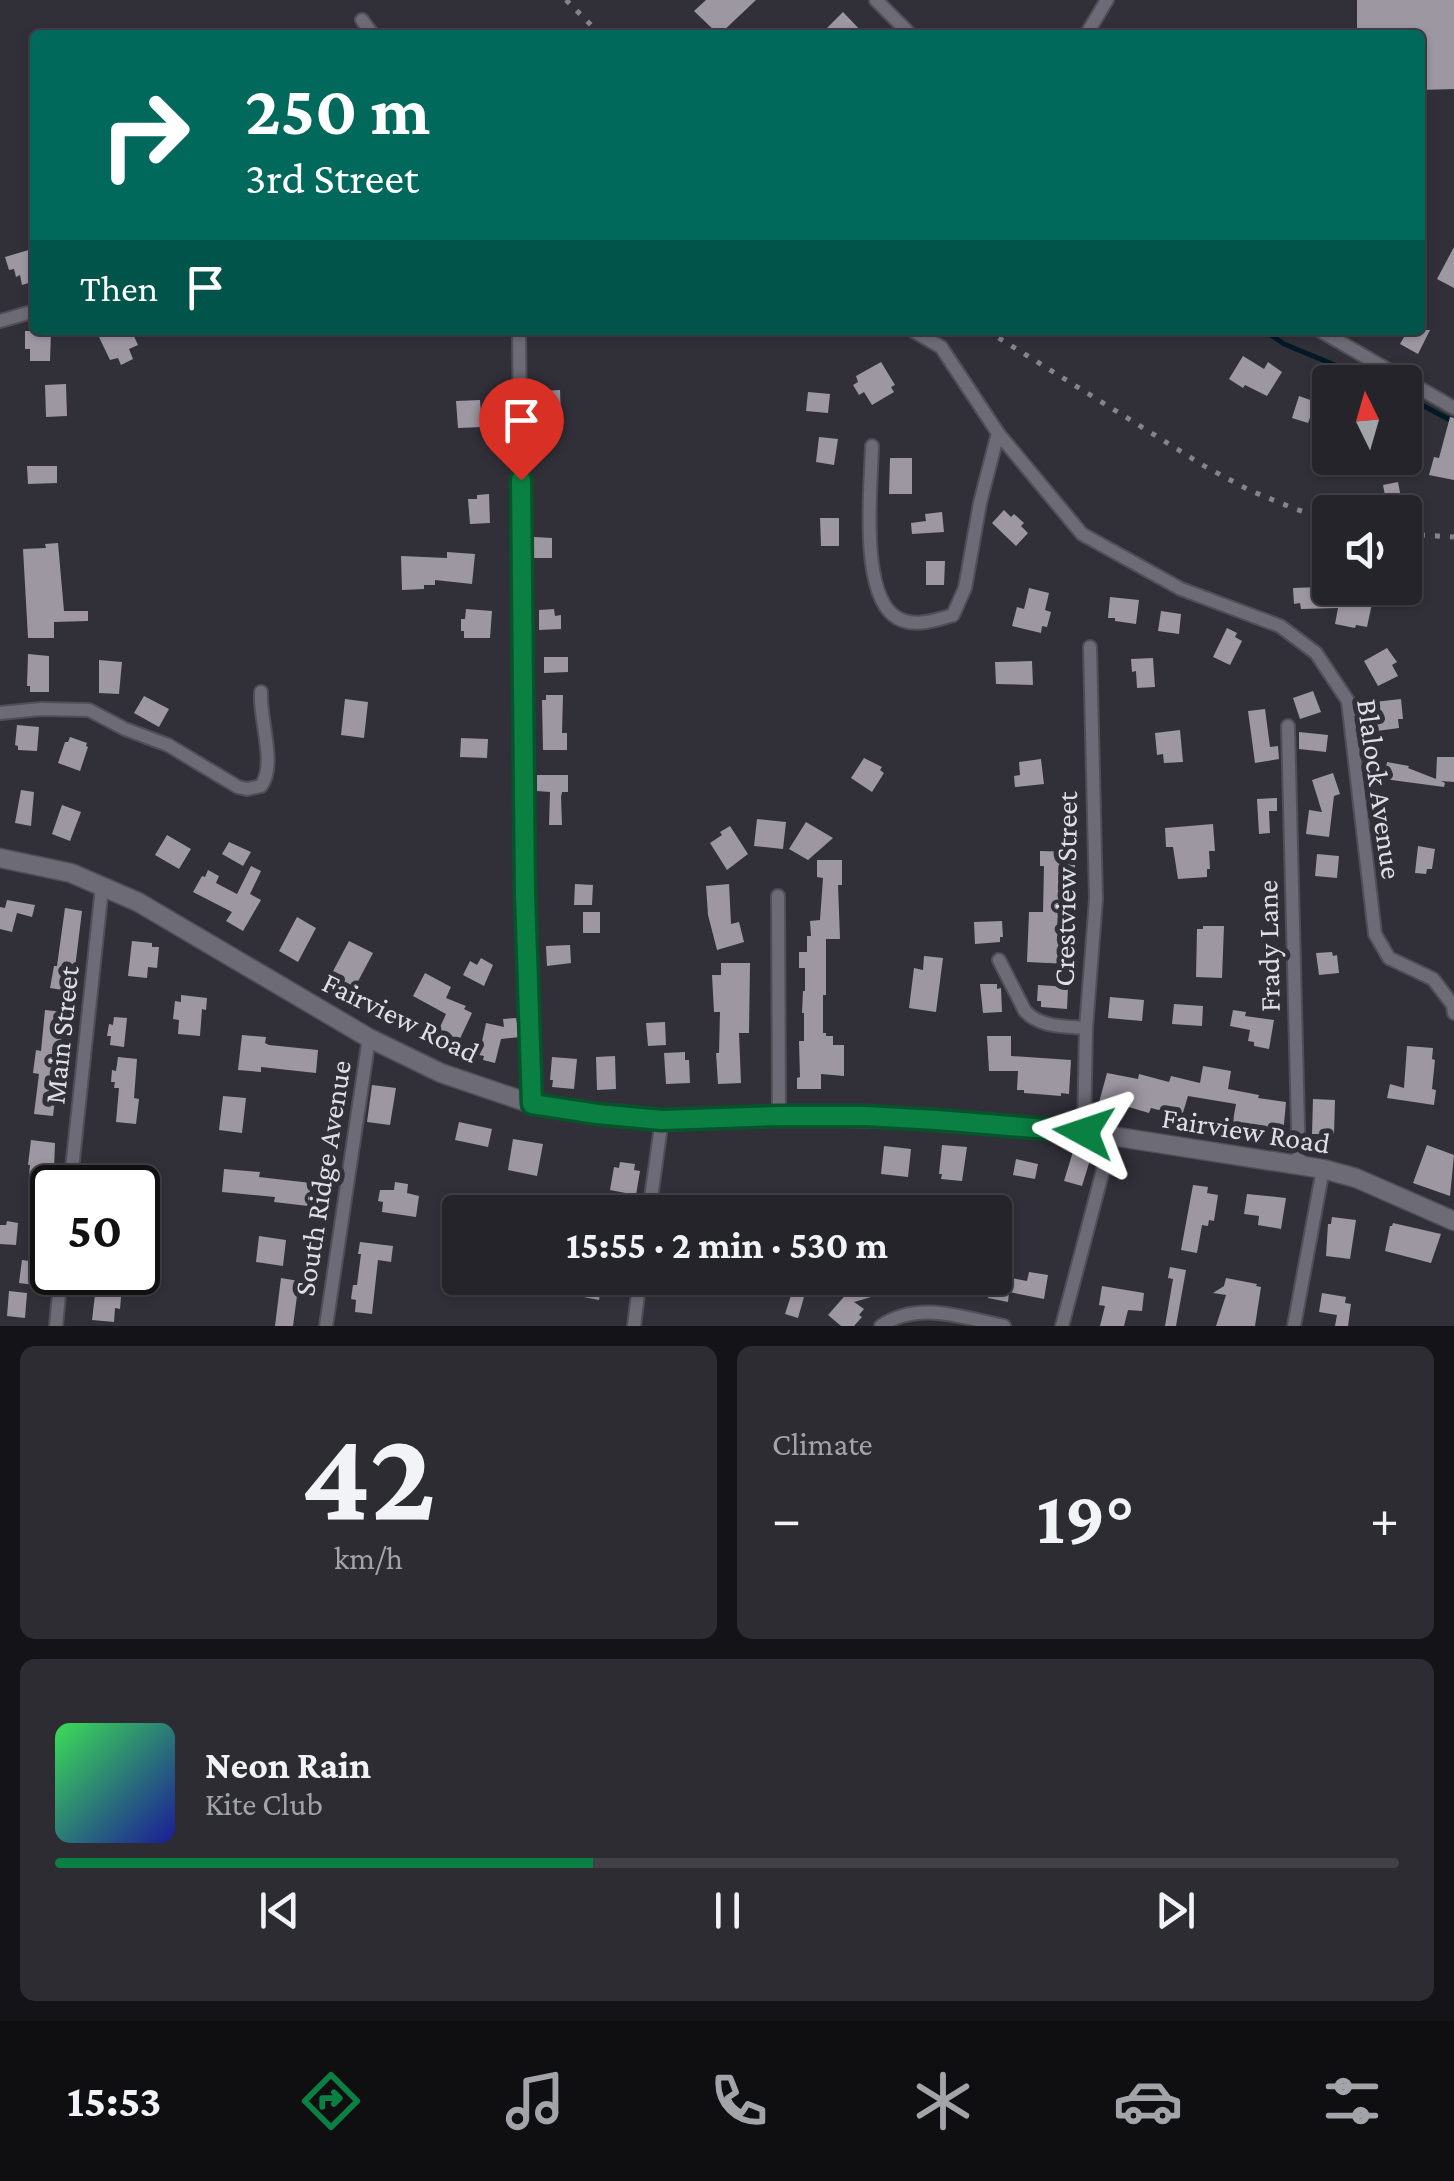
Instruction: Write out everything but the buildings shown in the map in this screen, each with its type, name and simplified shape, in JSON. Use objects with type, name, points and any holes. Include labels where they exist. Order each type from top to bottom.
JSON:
[{"type":"main road","name":"Fairview Road","points":[[0,858],[70,873],[138,902],[369,1038],[441,1072],[532,1104],[662,1120],[779,1116],[937,1120],[1084,1132],[1323,1169],[1356,1178],[1454,1221]]},
{"type":"street","points":[[876,0],[906,30]]},
{"type":"street","points":[[1089,30],[1107,0]]},
{"type":"street","points":[[362,20],[369,30]]},
{"type":"street","points":[[0,321],[30,312]]},
{"type":"street","points":[[519,335],[525,894],[532,1104]]},
{"type":"street","name":"Blalock Avenue","points":[[921,335],[941,347],[998,433],[1082,534],[1182,589],[1280,626],[1316,653],[1348,701],[1375,934],[1390,958],[1434,978],[1453,1005],[1454,1013]]},
{"type":"street","points":[[1328,335],[1454,408]]},
{"type":"street","points":[[872,446],[870,556],[881,601],[896,618],[925,624],[953,614],[965,588],[980,503],[998,433]]},
{"type":"street","name":"Crestview Street","points":[[1084,1132],[1086,1028],[1096,899],[1090,647]]},
{"type":"street","points":[[0,713],[89,710],[168,745],[225,781],[247,789],[261,786],[267,777],[261,692]]},
{"type":"street","name":"Frady Lane","points":[[1288,726],[1299,1166]]},
{"type":"street","name":"Main Street","points":[[72,1165],[102,888]]},
{"type":"street","points":[[778,896],[779,1116]]},
{"type":"street","points":[[999,960],[1031,1017],[1047,1024],[1086,1028]]},
{"type":"street","name":"South Ridge Avenue","points":[[326,1326],[369,1038]]},
{"type":"street","points":[[651,1195],[662,1120]]},
{"type":"street","points":[[1062,1326],[1112,1136]]},
{"type":"street","points":[[1294,1326],[1323,1169]]},
{"type":"street","points":[[56,1326],[59,1295]]},
{"type":"street","points":[[634,1326],[638,1295]]},
{"type":"street","points":[[881,1326],[897,1316],[923,1312],[1004,1326]]},
{"type":"waterway","points":[[1271,335],[1335,365]]},
{"type":"waterway","points":[[1422,405],[1454,422]]},
{"type":"railway","points":[[566,0],[596,30]]},
{"type":"railway","points":[[994,335],[1206,467],[1249,490],[1312,514]]},
{"type":"railway","points":[[1422,535],[1454,537]]},
{"type":"route","points":[[521,480],[525,894],[532,1104],[662,1120],[865,1116],[1084,1132]]}]
